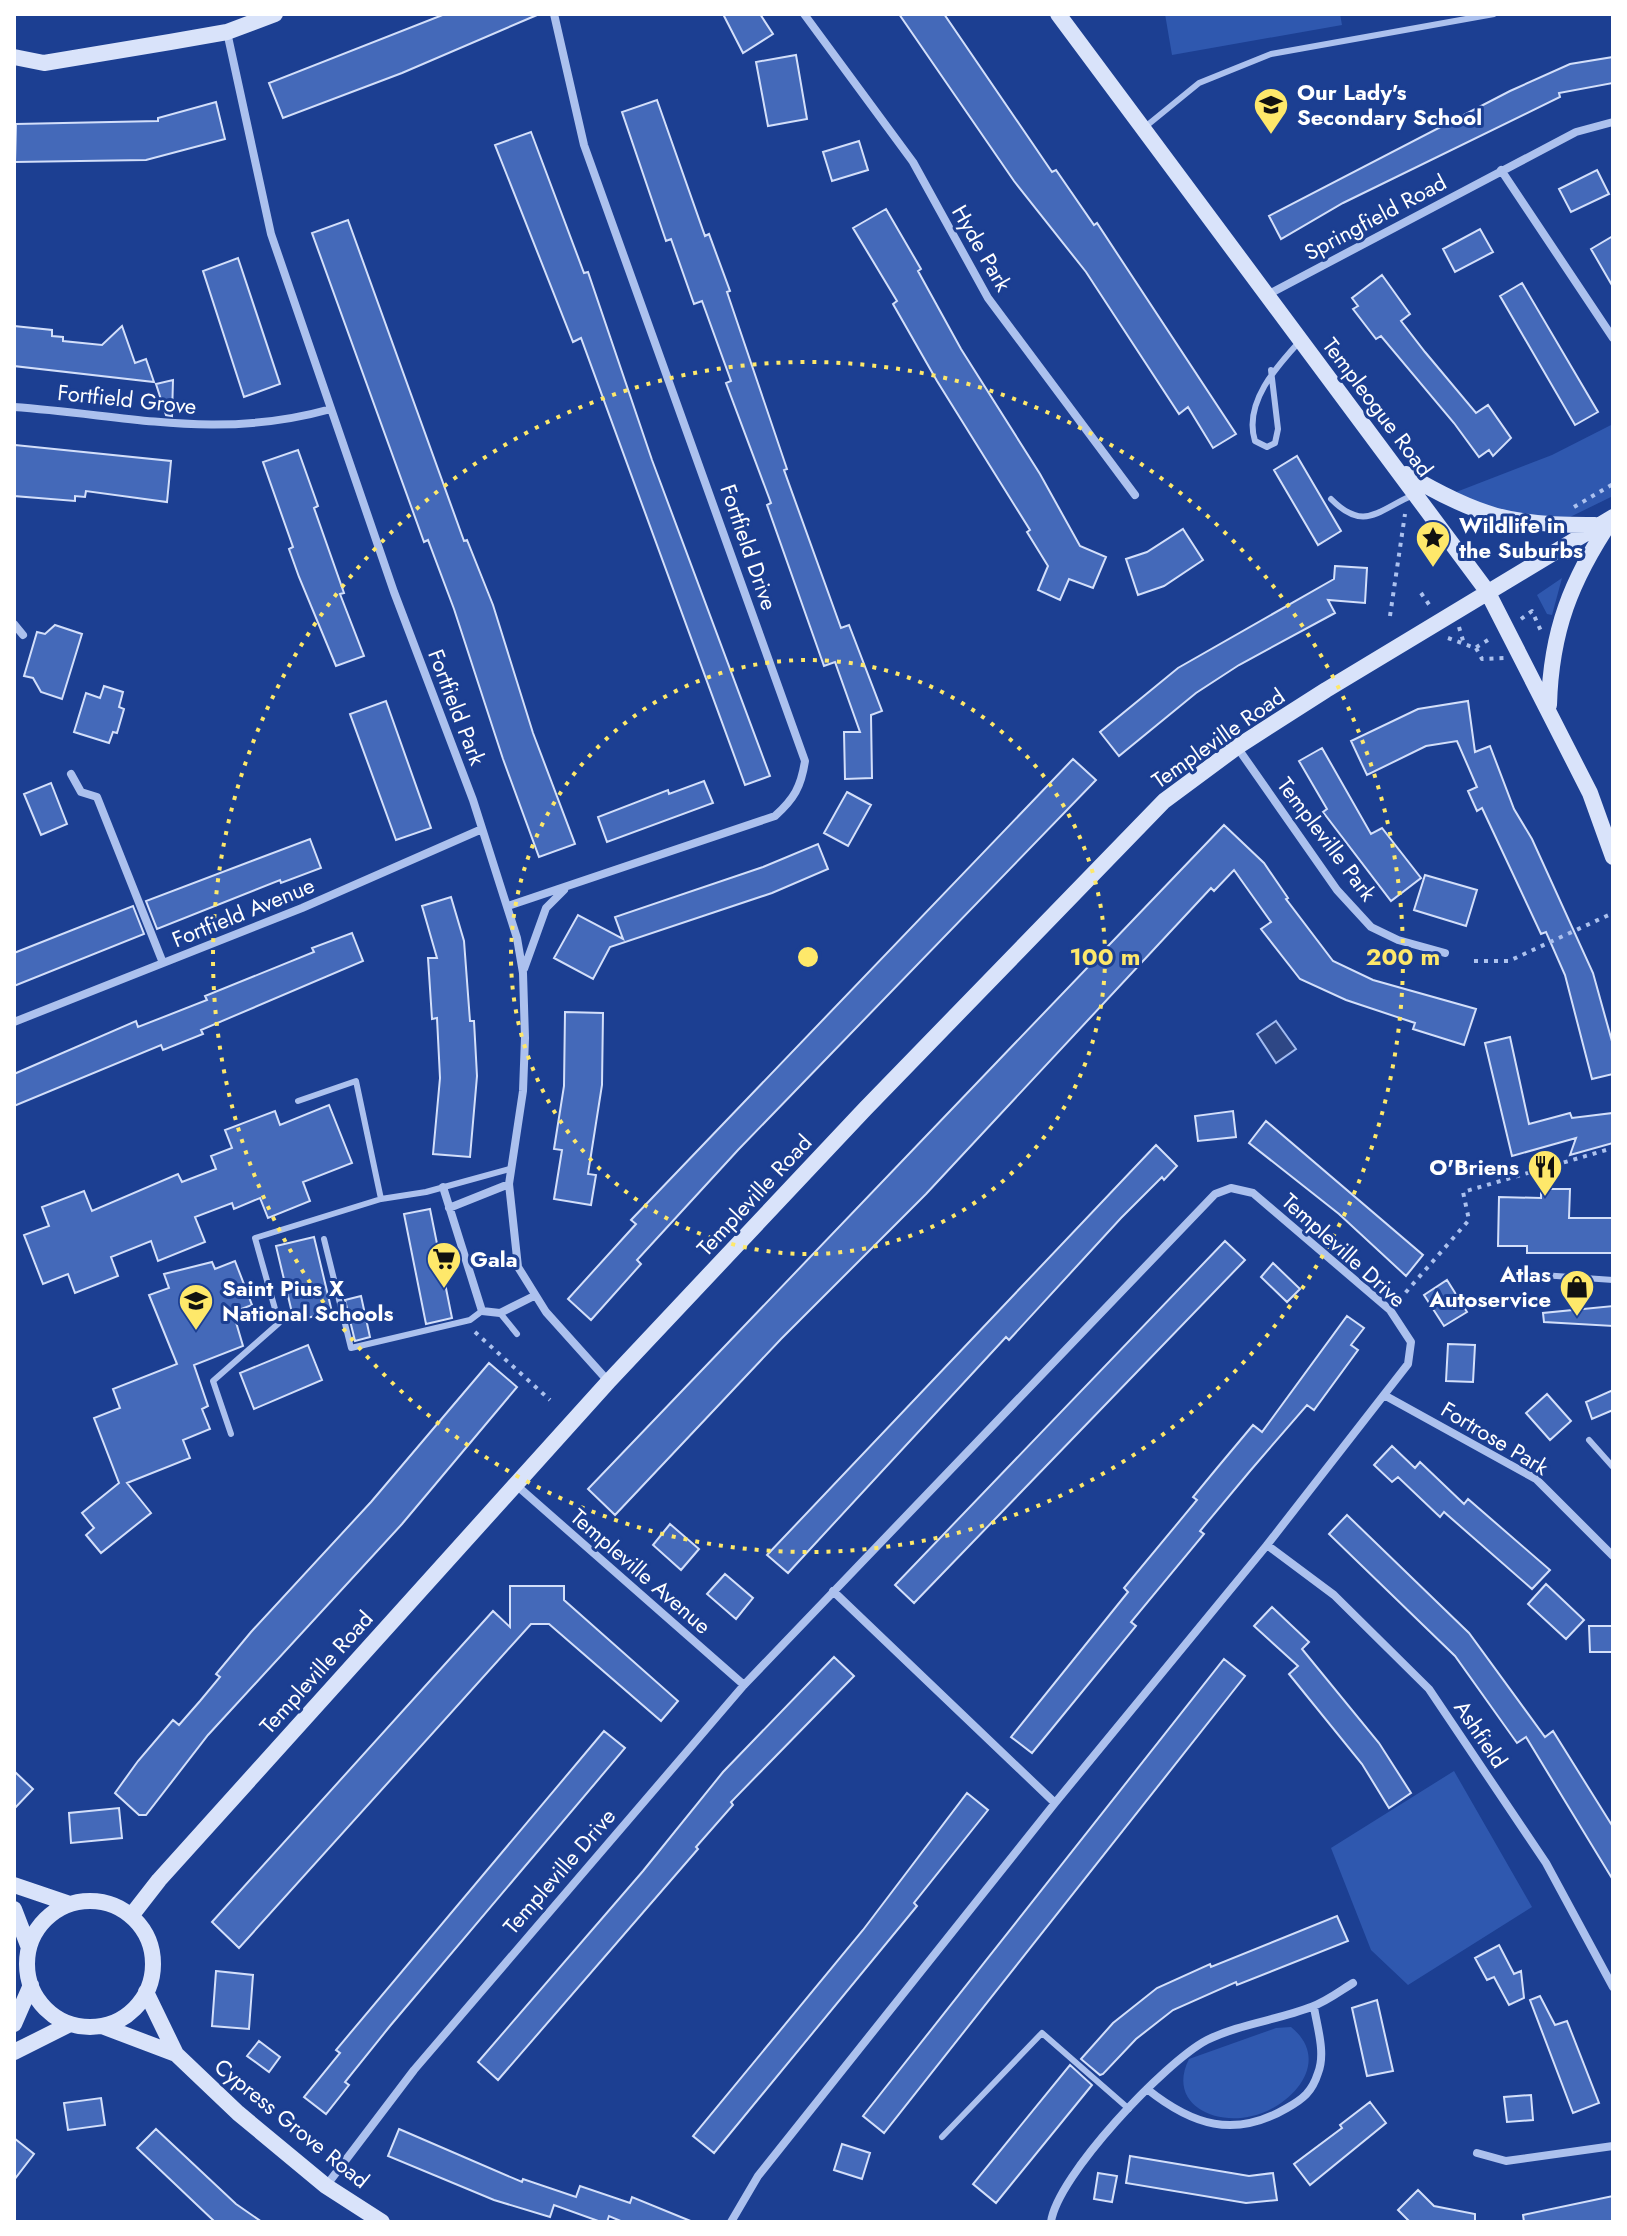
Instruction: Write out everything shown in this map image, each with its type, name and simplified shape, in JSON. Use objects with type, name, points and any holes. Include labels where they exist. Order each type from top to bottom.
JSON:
[{"type":"main road","points":[[14,57],[44,63],[227,32],[275,14]]},
{"type":"main road","name":"Templeogue Road","points":[[1058,14],[1487,591],[1549,707],[1590,793],[1613,857]]},
{"type":"main road","points":[[1397,469],[1478,513],[1557,525],[1597,525]]},
{"type":"main road","points":[[1549,707],[1550,663],[1564,608],[1584,560],[1613,517]]},
{"type":"main road","name":"Templeville Road","points":[[131,1916],[159,1880],[609,1381],[1164,801],[1237,747],[1487,591],[1613,517]]},
{"type":"main road","points":[[14,1885],[70,1904],[106,1903],[131,1916],[143,1931],[152,1953],[152,1976],[146,1992],[126,2016],[102,2026],[70,2024],[43,2006],[31,1985]]},
{"type":"main road","points":[[29,1948],[45,1920],[70,1904]]},
{"type":"main road","points":[[14,1909],[29,1948],[31,1985],[14,2024]]},
{"type":"main road","name":"Cypress Grove Road","points":[[146,1992],[176,2054],[238,2113],[326,2186],[382,2222]]},
{"type":"main road","points":[[14,2052],[70,2024]]},
{"type":"main road","name":"Cypress Grove Road","points":[[102,2026],[176,2054]]},
{"type":"street","name":"Fortfield Drive","points":[[508,906],[775,816],[793,800],[801,785],[805,761],[584,145],[554,14]]},
{"type":"street","name":"Hyde Park","points":[[804,14],[913,162],[988,298],[1135,495]]},
{"type":"street","name":"Fortfield Park","points":[[227,32],[271,234],[508,906],[523,973],[523,1091],[509,1184],[518,1267],[534,1296],[609,1381]]},
{"type":"street","name":"Springfield Road","points":[[1266,296],[1576,132],[1613,122]]},
{"type":"street","points":[[1501,170],[1613,338]]},
{"type":"street","name":"Fortfield Grove","points":[[14,407],[190,426],[259,424],[331,409]]},
{"type":"street","points":[[14,624],[23,635]]},
{"type":"street","name":"Templeville Park","points":[[1237,747],[1337,890],[1371,927],[1398,940],[1445,953]]},
{"type":"street","points":[[71,774],[81,792],[97,797],[163,963]]},
{"type":"street","name":"Fortfield Avenue","points":[[14,1022],[302,908],[482,829]]},
{"type":"street","points":[[523,973],[546,908],[568,886]]},
{"type":"street","points":[[449,1208],[509,1184]]},
{"type":"street","points":[[443,1187],[482,1311],[500,1313],[534,1296]]},
{"type":"street","name":"Templeville Drive","points":[[326,2186],[444,2034],[744,1685],[1205,1205],[1231,1188],[1253,1193],[1390,1310],[1411,1342],[1408,1364],[1267,1545],[1055,1803],[758,2176],[731,2222]]},
{"type":"street","name":"Fortrose Park","points":[[1384,1395],[1536,1479],[1613,1556]]},
{"type":"street","name":"Templeville Avenue","points":[[515,1484],[744,1685]]},
{"type":"street","name":"Ashfield","points":[[1267,1545],[1334,1595],[1429,1689],[1546,1863],[1613,1987]]},
{"type":"street","points":[[833,1591],[1055,1803]]},
{"type":"street","points":[[1051,2222],[1059,2194],[1129,2109],[1182,2054],[1211,2038],[1314,2007],[1353,1983]]},
{"type":"street","points":[[1147,2089],[1174,2111],[1196,2120],[1241,2126],[1267,2120],[1307,2096],[1320,2070],[1320,2042],[1314,2007]]},
{"type":"street","points":[[1477,2153],[1491,2160],[1506,2161],[1613,2146]]},
{"type":"lane","points":[[1143,129],[1199,83],[1271,54],[1494,14]]},
{"type":"lane","points":[[1271,370],[1278,429],[1275,443],[1267,447],[1255,441],[1252,429],[1271,370],[1300,341]]},
{"type":"lane","points":[[1331,499],[1348,516],[1360,518],[1417,494]]},
{"type":"lane","points":[[298,1101],[356,1081],[381,1199]]},
{"type":"lane","points":[[231,1434],[213,1381],[279,1323],[255,1238],[381,1199],[510,1169]]},
{"type":"lane","points":[[324,1239],[351,1348],[463,1321],[482,1311]]},
{"type":"lane","points":[[1528,1274],[1613,1280]]},
{"type":"lane","points":[[500,1313],[517,1334]]},
{"type":"lane","points":[[1589,1440],[1613,1467]]},
{"type":"lane","points":[[942,2137],[1042,2033],[1129,2109]]},
{"type":"path","points":[[1564,511],[1613,484]]},
{"type":"path","points":[[1390,616],[1405,514]]},
{"type":"path","points":[[1526,616],[1532,611],[1545,636]]},
{"type":"path","points":[[1461,632],[1462,644],[1475,648],[1482,659],[1493,659]]},
{"type":"path","points":[[1475,648],[1482,644]]},
{"type":"path","points":[[1474,961],[1509,961],[1613,913]]},
{"type":"path","points":[[1399,1300],[1469,1220],[1463,1192],[1613,1148]]},
{"type":"path","points":[[463,1321],[550,1400]]},
{"type":"shaded area","points":[[1165,14],[1340,14],[1342,25],[1172,55]]},
{"type":"shaded area","points":[[1613,424],[1613,496],[1568,518],[1546,518],[1483,507],[1451,494],[1552,455]]},
{"type":"shaded area","points":[[1562,578],[1552,615],[1547,614],[1537,595]]},
{"type":"shaded area","points":[[1276,1021],[1296,1049],[1276,1063],[1257,1034]]},
{"type":"shaded area","points":[[1454,1771],[1532,1907],[1408,1985],[1371,1950],[1331,1848]]},
{"type":"shaded area","points":[[1291,2027],[1303,2040],[1308,2054],[1308,2068],[1293,2093],[1281,2103],[1252,2116],[1223,2118],[1198,2108],[1189,2099],[1184,2088],[1184,2074],[1189,2059],[1276,2028]]},
{"type":"building","points":[[445,14],[537,15],[402,73],[283,118],[269,83]]},
{"type":"building","points":[[723,14],[760,14],[773,34],[743,53]]},
{"type":"building","points":[[899,14],[944,14],[1052,172],[1056,170],[1094,225],[1097,223],[1236,434],[1213,448],[1188,407],[1179,414],[1086,272],[1014,181]]},
{"type":"building","points":[[796,55],[807,119],[768,126],[756,62]]},
{"type":"building","points":[[1613,57],[1613,83],[1559,93],[1560,97],[1343,203],[1281,239],[1269,216],[1510,91],[1570,64]]},
{"type":"building","points":[[657,100],[705,236],[709,234],[730,291],[727,292],[787,469],[784,470],[841,628],[849,625],[882,711],[871,715],[872,778],[845,779],[844,732],[860,732],[835,662],[824,666],[767,505],[771,503],[726,383],[731,381],[702,301],[694,304],[671,239],[666,241],[622,112]]},
{"type":"building","points":[[216,102],[225,139],[146,160],[15,162],[16,124],[158,121],[158,118]]},
{"type":"building","points":[[531,132],[584,273],[588,272],[652,460],[770,776],[745,785],[581,338],[573,342],[495,145]]},
{"type":"building","points":[[859,141],[868,170],[832,181],[823,152]]},
{"type":"building","points":[[1597,170],[1609,194],[1571,212],[1559,189]]},
{"type":"building","points":[[886,209],[921,269],[918,271],[961,349],[1040,474],[1080,546],[1106,557],[1093,588],[1069,579],[1060,600],[1038,590],[1048,566],[1027,532],[1030,530],[937,381],[893,304],[897,301],[853,228]]},
{"type":"building","points":[[348,220],[464,541],[467,540],[493,605],[533,733],[575,844],[539,857],[454,609],[428,540],[424,542],[312,233]]},
{"type":"building","points":[[1480,229],[1493,252],[1455,272],[1443,249]]},
{"type":"building","points":[[1613,236],[1613,287],[1591,249]]},
{"type":"building","points":[[238,258],[280,384],[244,397],[203,271]]},
{"type":"building","points":[[1382,275],[1410,314],[1401,321],[1425,352],[1476,413],[1488,405],[1511,438],[1493,456],[1489,450],[1479,457],[1381,336],[1376,339],[1353,309],[1358,306],[1352,298]]},
{"type":"building","points":[[1522,283],[1598,412],[1575,425],[1500,296]]},
{"type":"building","points":[[14,326],[52,330],[52,336],[63,337],[63,341],[102,345],[122,326],[135,363],[146,359],[154,382],[14,366]]},
{"type":"building","points":[[173,380],[172,416],[166,415],[156,384]]},
{"type":"building","points":[[15,445],[171,461],[167,502],[86,491],[85,497],[75,496],[75,501],[14,496]]},
{"type":"building","points":[[298,450],[318,506],[314,508],[344,593],[340,594],[364,656],[336,666],[299,577],[289,549],[293,547],[263,462]]},
{"type":"building","points":[[1297,456],[1341,531],[1318,545],[1274,470]]},
{"type":"building","points":[[1183,529],[1203,560],[1164,586],[1138,595],[1126,559],[1147,552]]},
{"type":"building","points":[[1335,566],[1367,568],[1365,603],[1328,600],[1335,613],[1239,665],[1196,693],[1119,756],[1100,732],[1178,668],[1334,579]]},
{"type":"building","points":[[55,625],[82,634],[62,699],[41,692],[33,678],[24,676],[37,632],[45,634]]},
{"type":"building","points":[[104,686],[123,692],[119,707],[124,709],[117,733],[113,732],[109,743],[74,732],[86,693],[100,698]]},
{"type":"building","points":[[386,701],[431,828],[396,840],[350,714]]},
{"type":"building","points":[[1468,701],[1475,752],[1490,746],[1514,809],[1532,839],[1593,973],[1613,1045],[1613,1074],[1592,1079],[1565,975],[1546,932],[1541,934],[1482,808],[1477,811],[1468,791],[1477,787],[1457,741],[1426,746],[1367,775],[1351,741],[1418,709]]},
{"type":"building","points":[[1322,748],[1371,834],[1382,828],[1421,878],[1391,901],[1323,812],[1327,809],[1299,761]]},
{"type":"building","points":[[1073,759],[1096,780],[738,1150],[637,1260],[641,1264],[591,1320],[568,1299],[636,1224],[631,1220]]},
{"type":"building","points":[[704,781],[713,803],[607,842],[598,817],[668,790],[669,794]]},
{"type":"building","points":[[51,783],[67,824],[41,835],[24,794]]},
{"type":"building","points":[[847,792],[871,805],[848,846],[824,833]]},
{"type":"building","points":[[1224,825],[1264,863],[1286,899],[1333,961],[1373,980],[1476,1009],[1464,1045],[1413,1029],[1415,1023],[1346,1000],[1300,979],[1261,929],[1271,922],[1234,870],[1214,891],[1211,888],[926,1194],[781,1339],[615,1515],[588,1489]]},
{"type":"building","points":[[310,839],[321,868],[281,883],[280,880],[157,929],[146,901]]},
{"type":"building","points":[[818,844],[828,869],[772,893],[610,947],[593,979],[554,958],[578,915],[623,939],[615,917],[763,867]]},
{"type":"building","points":[[1425,875],[1477,890],[1466,926],[1414,910]]},
{"type":"building","points":[[451,897],[464,941],[470,1021],[474,1021],[477,1076],[470,1157],[433,1154],[440,1078],[437,1018],[432,1019],[428,958],[437,958],[422,906]]},
{"type":"building","points":[[133,906],[144,934],[14,986],[14,953]]},
{"type":"building","points":[[352,933],[363,961],[201,1030],[203,1034],[163,1050],[161,1045],[14,1106],[14,1074],[136,1021],[138,1027],[207,1000],[205,996],[314,952],[312,948]]},
{"type":"building","points":[[565,1012],[603,1013],[602,1085],[588,1174],[596,1175],[591,1205],[554,1199],[562,1150],[554,1149],[564,1086]]},
{"type":"building","points":[[1510,1037],[1529,1124],[1570,1113],[1572,1118],[1613,1113],[1613,1143],[1570,1155],[1576,1138],[1512,1156],[1485,1043]]},
{"type":"building","points":[[329,1105],[352,1163],[303,1182],[310,1201],[268,1218],[260,1198],[234,1209],[232,1203],[195,1217],[205,1242],[158,1261],[151,1241],[111,1257],[118,1276],[75,1293],[68,1274],[43,1284],[24,1235],[49,1226],[42,1207],[84,1191],[92,1211],[178,1174],[182,1182],[216,1169],[211,1156],[232,1148],[225,1130],[275,1111],[280,1125]]},
{"type":"building","points":[[1233,1111],[1236,1137],[1198,1141],[1195,1116]]},
{"type":"building","points":[[1266,1121],[1423,1255],[1406,1276],[1339,1214],[1249,1143]]},
{"type":"building","points":[[1156,1145],[1177,1166],[1164,1180],[1162,1177],[1121,1218],[1009,1340],[1006,1337],[788,1573],[767,1555]]},
{"type":"building","points":[[1541,1189],[1570,1189],[1569,1218],[1613,1218],[1613,1253],[1527,1253],[1527,1246],[1498,1246],[1499,1197],[1541,1198]]},
{"type":"building","points":[[430,1209],[452,1318],[426,1324],[404,1214]]},
{"type":"building","points":[[314,1237],[332,1312],[294,1321],[276,1246]]},
{"type":"building","points":[[1225,1241],[1245,1260],[914,1603],[895,1585]]},
{"type":"building","points":[[235,1261],[252,1305],[233,1312],[243,1346],[194,1365],[208,1406],[202,1409],[210,1429],[183,1440],[190,1458],[127,1483],[151,1513],[101,1553],[86,1535],[94,1528],[82,1513],[119,1483],[94,1418],[120,1408],[113,1389],[177,1364],[149,1295],[169,1288],[164,1274],[212,1262],[215,1269]]},
{"type":"building","points":[[1273,1263],[1300,1289],[1287,1302],[1261,1277]]},
{"type":"building","points":[[1447,1280],[1467,1312],[1444,1326],[1424,1295]]},
{"type":"building","points":[[361,1296],[370,1337],[355,1341],[345,1300]]},
{"type":"building","name":"Atlas Autoservice","points":[[1613,1306],[1613,1326],[1544,1322],[1543,1313]]},
{"type":"building","points":[[1347,1316],[1364,1328],[1351,1345],[1358,1350],[1314,1410],[1307,1405],[1200,1531],[1204,1534],[1131,1622],[1136,1626],[1032,1753],[1011,1737],[1128,1592],[1124,1588],[1197,1500],[1193,1497],[1253,1425],[1262,1432]]},
{"type":"building","points":[[1448,1344],[1475,1345],[1473,1382],[1446,1381]]},
{"type":"building","points":[[308,1345],[322,1380],[254,1409],[240,1373]]},
{"type":"building","points":[[489,1363],[517,1387],[402,1524],[208,1735],[146,1815],[139,1815],[115,1793],[138,1761],[173,1720],[179,1725],[220,1677],[216,1674],[251,1632],[371,1502]]},
{"type":"building","points":[[1613,1390],[1613,1410],[1592,1419],[1586,1402]]},
{"type":"building","points":[[1547,1394],[1571,1421],[1550,1440],[1526,1413]]},
{"type":"building","points":[[1392,1446],[1415,1468],[1420,1462],[1464,1504],[1468,1499],[1550,1570],[1532,1589],[1444,1512],[1440,1517],[1398,1477],[1392,1482],[1374,1465]]},
{"type":"building","points":[[1347,1515],[1469,1633],[1545,1737],[1553,1731],[1613,1827],[1613,1880],[1526,1737],[1517,1743],[1455,1656],[1329,1534]]},
{"type":"building","points":[[670,1524],[699,1549],[681,1570],[653,1545]]},
{"type":"building","points":[[725,1574],[753,1598],[736,1619],[707,1594]]},
{"type":"building","points":[[1546,1584],[1584,1620],[1566,1639],[1528,1604]]},
{"type":"building","points":[[510,1586],[564,1586],[564,1600],[678,1701],[661,1721],[549,1624],[531,1624],[239,1948],[212,1922],[493,1611],[510,1627]]},
{"type":"building","points":[[1272,1607],[1309,1642],[1302,1649],[1379,1743],[1411,1793],[1389,1808],[1362,1764],[1289,1674],[1298,1666],[1254,1626]]},
{"type":"building","points":[[1589,1626],[1613,1626],[1613,1652],[1590,1652]]},
{"type":"building","points":[[834,1657],[854,1676],[731,1802],[733,1805],[696,1847],[698,1849],[498,2080],[478,2062],[643,1871],[723,1772]]},
{"type":"building","points":[[1224,1659],[1245,1676],[884,2133],[863,2116]]},
{"type":"building","points":[[604,1731],[625,1748],[390,2026],[345,2082],[349,2085],[326,2114],[304,2097],[340,2053],[336,2050]]},
{"type":"building","points":[[14,1771],[33,1789],[14,1809]]},
{"type":"building","points":[[967,1793],[988,1810],[914,1903],[917,1906],[714,2153],[693,2136],[863,1930]]},
{"type":"building","points":[[119,1808],[122,1838],[71,1843],[69,1813]]},
{"type":"building","points":[[1337,1916],[1348,1941],[1237,1985],[1236,1982],[1173,2010],[1136,2039],[1103,2074],[1100,2075],[1081,2059],[1113,2023],[1157,1988],[1210,1964],[1211,1967]]},
{"type":"building","points":[[1499,1945],[1514,1974],[1521,1971],[1524,1998],[1509,2005],[1494,1977],[1487,1980],[1475,1958]]},
{"type":"building","points":[[216,1971],[253,1975],[249,2029],[212,2026]]},
{"type":"building","points":[[1540,1996],[1555,2025],[1567,2021],[1599,2103],[1573,2113],[1530,2000]]},
{"type":"building","points":[[1377,2000],[1393,2071],[1367,2076],[1352,2008]]},
{"type":"building","points":[[259,2041],[280,2057],[269,2072],[247,2056]]},
{"type":"building","points":[[1070,2065],[1092,2085],[996,2203],[973,2184]]},
{"type":"building","points":[[1531,2095],[1533,2120],[1507,2122],[1504,2097]]},
{"type":"building","points":[[101,2098],[105,2125],[68,2130],[64,2103]]},
{"type":"building","points":[[1370,2102],[1386,2123],[1310,2185],[1294,2164],[1342,2128],[1340,2125]]},
{"type":"building","points":[[156,2129],[236,2204],[262,2222],[215,2222],[137,2148]]},
{"type":"building","points":[[399,2129],[522,2182],[523,2179],[576,2197],[580,2186],[630,2203],[632,2197],[693,2222],[623,2222],[609,2216],[607,2222],[601,2222],[554,2205],[550,2217],[494,2200],[388,2156]]},
{"type":"building","points":[[14,2138],[34,2154],[14,2180]]},
{"type":"building","points":[[842,2144],[870,2153],[862,2179],[834,2170]]},
{"type":"building","points":[[1130,2156],[1249,2176],[1273,2173],[1277,2200],[1246,2203],[1126,2183]]},
{"type":"building","points":[[1098,2173],[1117,2176],[1112,2202],[1094,2199]]},
{"type":"building","points":[[1418,2190],[1434,2206],[1475,2214],[1475,2222],[1410,2222],[1398,2210]]},
{"type":"building","points":[[1613,2196],[1613,2222],[1524,2222],[1523,2215]]},
{"type":"place","name":"Our Lady's Secondary School","points":[[1271,136]]},
{"type":"place","name":"Wildlife in the Suburbs","points":[[1433,569]]},
{"type":"place","name":"O'Briens","points":[[1545,1198]]},
{"type":"place","name":"Gala","points":[[444,1290]]},
{"type":"place","name":"Atlas Autoservice","points":[[1577,1318]]},
{"type":"place","name":"Saint Pius X National Schools","points":[[196,1332]]}]
